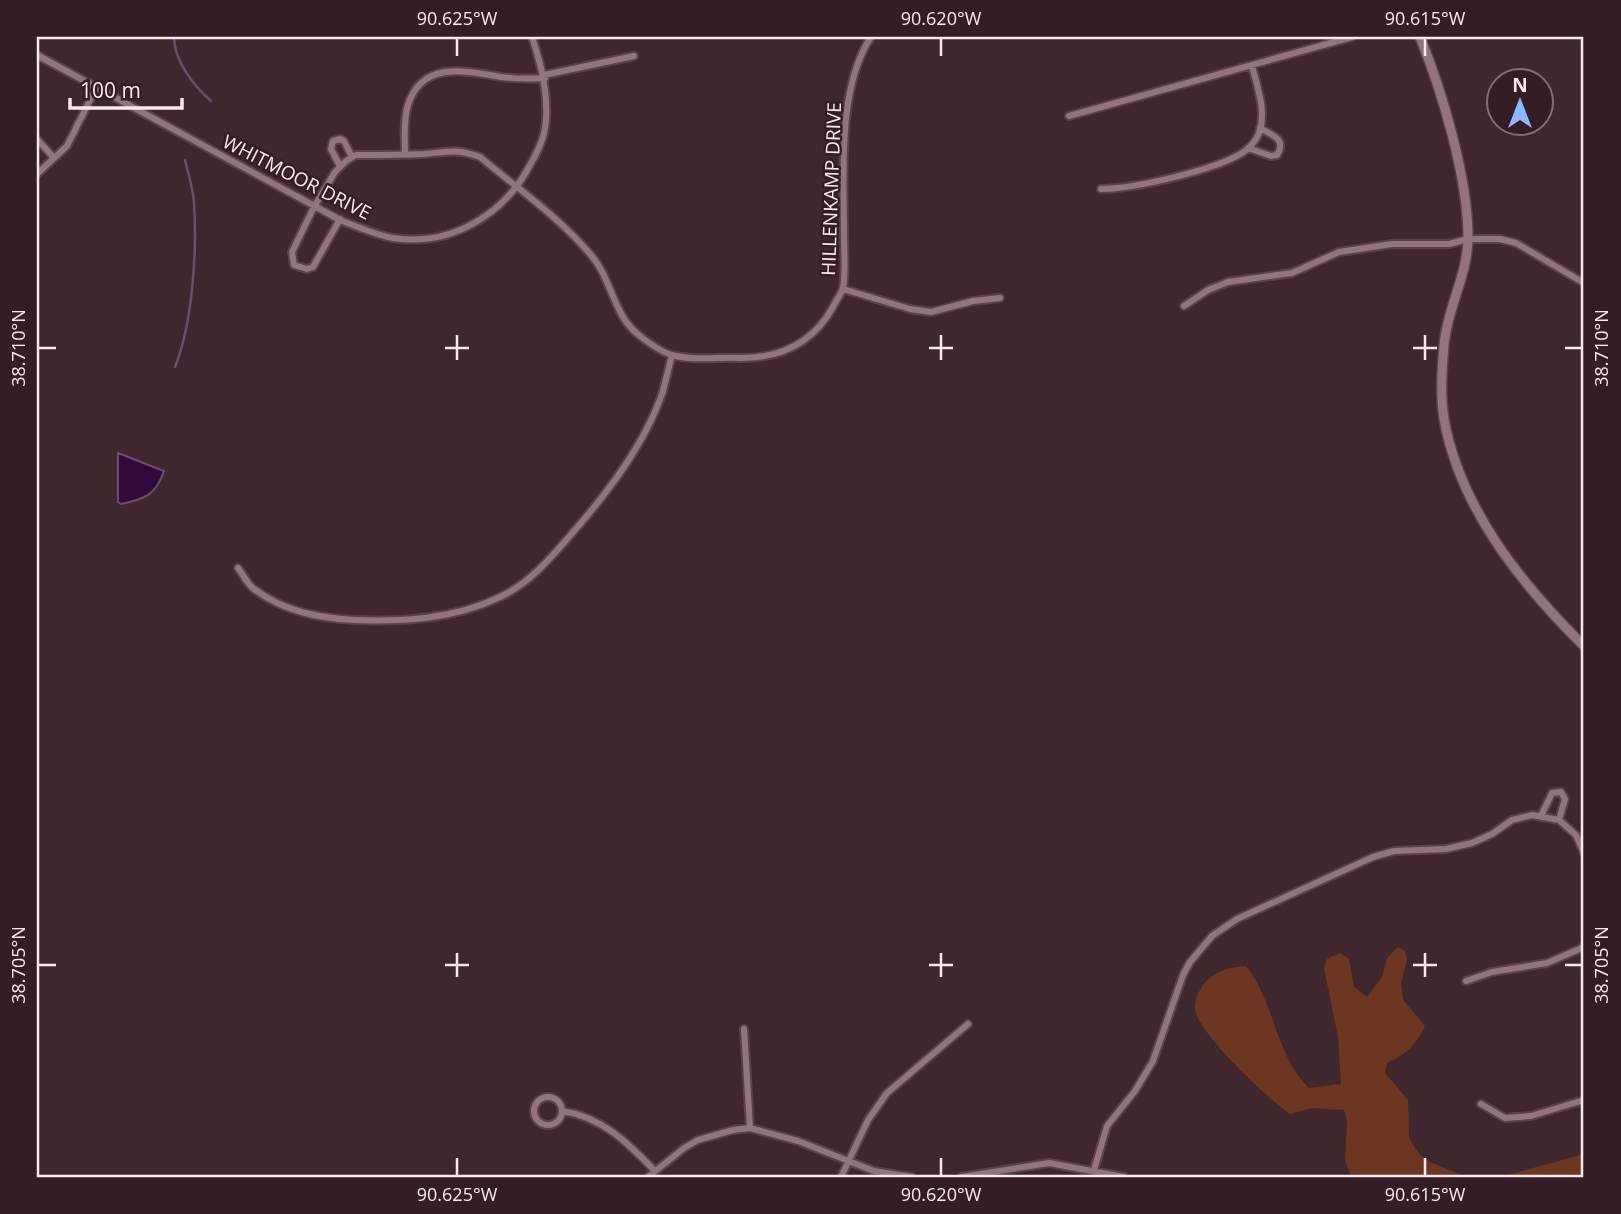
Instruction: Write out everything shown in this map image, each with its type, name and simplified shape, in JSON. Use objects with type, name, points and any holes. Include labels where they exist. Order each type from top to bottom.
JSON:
[{"type":"street","name":"WHITMOOR DRIVE","points":[[37,55],[314,207],[391,238],[431,239],[470,226],[489,216],[517,188],[539,149],[546,122],[544,77],[532,37]]},
{"type":"street","name":"HILLENKAMP DRIVE","points":[[352,157],[452,150],[480,157],[571,233],[591,254],[598,263],[622,316],[637,334],[672,355],[753,358],[789,349],[803,342],[824,323],[843,289],[848,106],[856,70],[871,37]]},
{"type":"street","points":[[1069,116],[1352,37]]},
{"type":"street","points":[[1420,37],[1430,61],[1457,156],[1467,214],[1465,266],[1444,343],[1442,403],[1454,457],[1480,517],[1533,591],[1584,646]]},
{"type":"street","points":[[405,154],[408,105],[417,88],[433,76],[449,70],[468,70],[525,79],[634,56]]},
{"type":"street","points":[[1101,188],[1125,188],[1226,162],[1248,148],[1258,135],[1264,113],[1252,65]]},
{"type":"street","points":[[37,174],[67,146],[96,88]]},
{"type":"street","points":[[1248,148],[1271,156],[1277,155],[1281,141],[1260,128]]},
{"type":"street","points":[[37,139],[54,158]]},
{"type":"street","points":[[340,219],[313,267],[300,268],[294,264],[292,252],[314,207],[341,166],[352,157],[344,141],[340,139],[333,141],[331,149],[341,166]]},
{"type":"street","points":[[1184,306],[1208,290],[1228,282],[1292,273],[1339,252],[1392,244],[1449,243],[1468,239],[1500,239],[1516,243],[1584,283]]},
{"type":"street","points":[[843,289],[909,309],[931,312],[945,311],[973,301],[1000,298]]},
{"type":"street","points":[[238,568],[252,587],[279,604],[308,614],[337,619],[389,621],[437,617],[471,609],[500,597],[525,583],[548,561],[605,495],[630,459],[658,402],[672,355]]},
{"type":"street","points":[[1541,816],[1552,793],[1561,792],[1565,799],[1559,820]]},
{"type":"street","points":[[1094,1170],[1107,1126],[1135,1091],[1153,1061],[1189,962],[1212,936],[1237,919],[1373,857],[1394,850],[1446,849],[1472,843],[1492,834],[1512,820],[1532,814],[1559,820],[1576,835],[1584,853]]},
{"type":"street","points":[[1466,981],[1492,971],[1547,963],[1584,947]]},
{"type":"street","points":[[841,1177],[867,1121],[887,1093],[968,1024]]},
{"type":"street","points":[[744,1029],[750,1128]]},
{"type":"street","points":[[562,1111],[558,1121],[549,1125],[540,1122],[534,1114],[535,1105],[547,1097],[558,1101],[562,1111],[614,1131],[654,1171]]},
{"type":"street","points":[[1481,1104],[1505,1118],[1531,1116],[1584,1100]]},
{"type":"street","points":[[648,1177],[698,1140],[750,1128],[777,1134],[874,1171],[912,1177]]},
{"type":"street","points":[[961,1177],[1049,1163],[1124,1177]]},
{"type":"shaded area","points":[[118,453],[164,471],[153,491],[143,498],[121,504],[118,502]]},
{"type":"shaded area","points":[[1398,947],[1405,951],[1407,960],[1401,983],[1403,1000],[1425,1026],[1410,1048],[1387,1063],[1385,1073],[1408,1100],[1409,1138],[1419,1154],[1430,1162],[1467,1177],[1351,1177],[1345,1160],[1347,1121],[1344,1110],[1312,1108],[1290,1114],[1221,1050],[1199,1021],[1195,1010],[1197,997],[1207,980],[1222,971],[1246,966],[1256,980],[1289,1060],[1298,1075],[1309,1088],[1341,1084],[1338,1037],[1324,968],[1327,959],[1340,953],[1349,959],[1354,987],[1367,997],[1382,977],[1387,958]]},
{"type":"shaded area","points":[[1584,1154],[1584,1177],[1500,1177]]},
{"type":"waterway","points":[[174,37],[181,64],[211,101]]},
{"type":"waterway","points":[[175,367],[190,308],[194,263],[194,202],[185,160]]}]
